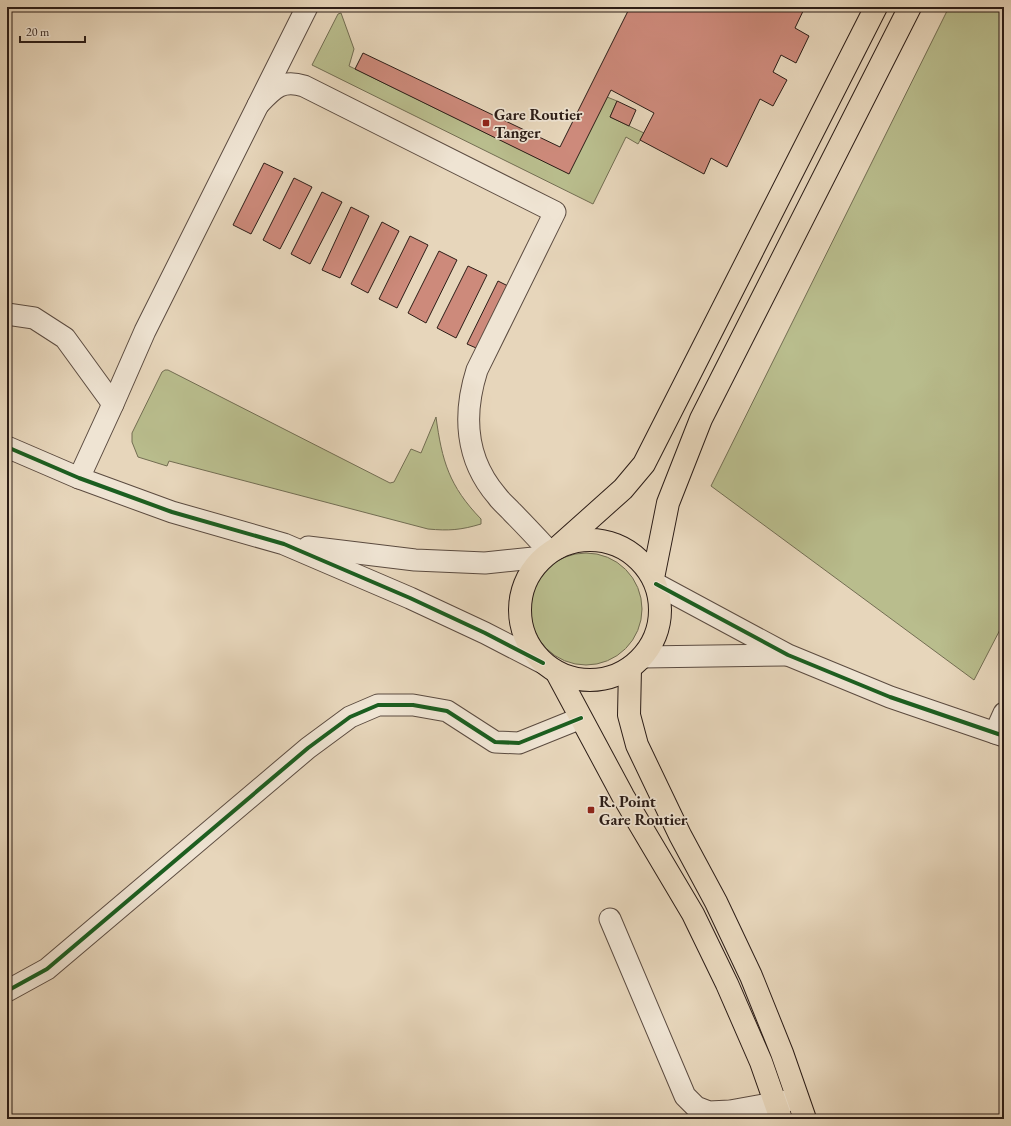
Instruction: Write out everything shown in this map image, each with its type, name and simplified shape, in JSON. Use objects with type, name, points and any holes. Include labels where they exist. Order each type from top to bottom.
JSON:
[{"type":"main road","points":[[779,1111],[761,1062],[728,984],[694,914],[623,796],[582,718],[550,668],[524,635],[520,619],[520,601],[524,585],[550,552],[623,489],[644,464],[876,7]]},
{"type":"main road","points":[[654,581],[668,503],[701,419],[910,7]]},
{"type":"main road","points":[[550,552],[578,540],[601,540],[622,547],[640,560],[654,581],[660,599],[661,615],[658,630],[652,644],[637,663],[623,673],[607,679],[590,681],[573,679],[550,668]]},
{"type":"main road","points":[[637,663],[629,716],[637,745],[680,835],[716,902],[750,976],[802,1109]]},
{"type":"street","points":[[79,478],[145,331],[307,7]]},
{"type":"street","points":[[258,105],[278,86],[287,84],[304,86],[555,212],[477,370],[471,388],[468,414],[471,445],[477,464],[486,481],[497,496],[550,552]]},
{"type":"street","points":[[7,314],[34,318],[65,338],[113,404]]},
{"type":"street","points":[[7,447],[79,478],[172,512],[284,544],[410,598],[485,633],[550,668]]},
{"type":"street","points":[[284,544],[415,560],[485,563],[550,552]]},
{"type":"street","points":[[654,581],[788,655],[890,697],[999,735],[1004,713]]},
{"type":"street","points":[[637,663],[788,655]]},
{"type":"street","points":[[7,990],[47,969],[308,748],[350,717],[378,705],[413,705],[447,711],[495,742],[519,743],[582,718]]},
{"type":"street","points":[[610,919],[686,1096],[696,1107],[710,1112],[779,1111],[802,1109]]},
{"type":"green space","points":[[949,7],[1004,7],[1004,622],[974,680],[711,486]]},
{"type":"green space","points":[[341,13],[354,49],[349,66],[568,173],[607,97],[617,101],[610,117],[644,133],[638,144],[626,137],[593,204],[312,65],[338,14]]},
{"type":"green space","points":[[168,370],[390,483],[394,482],[411,449],[421,453],[436,417],[444,460],[454,484],[470,507],[481,519],[481,524],[455,530],[428,529],[169,461],[167,466],[138,457],[132,442],[132,433],[162,372]]},
{"type":"green space","points":[[586,553],[597,554],[607,558],[617,563],[625,570],[632,578],[637,588],[641,598],[641,620],[637,630],[632,640],[625,648],[617,655],[607,660],[597,664],[586,665],[575,664],[565,660],[555,655],[547,648],[540,640],[535,630],[531,620],[530,609],[531,598],[535,588],[540,578],[547,570],[555,563],[565,558],[575,554]]},
{"type":"building","points":[[630,7],[805,7],[795,28],[809,36],[796,63],[781,55],[773,72],[787,80],[773,106],[760,99],[727,167],[711,158],[704,174],[640,140],[654,113],[611,90],[569,174],[355,69],[363,53],[560,147]]},
{"type":"building","points":[[617,101],[636,110],[629,126],[610,117]]},
{"type":"building","points":[[264,163],[283,172],[251,234],[233,225]]},
{"type":"building","points":[[294,178],[312,187],[280,249],[263,240]]},
{"type":"building","points":[[322,192],[342,202],[310,264],[291,254]]},
{"type":"building","points":[[351,207],[369,216],[340,278],[322,270]]},
{"type":"building","points":[[382,222],[399,231],[368,293],[351,284]]},
{"type":"building","points":[[410,236],[428,245],[397,308],[379,299]]},
{"type":"building","points":[[439,251],[457,260],[426,323],[408,313]]},
{"type":"building","points":[[468,266],[487,275],[456,338],[437,328]]},
{"type":"building","points":[[498,281],[514,289],[483,351],[467,344]]},
{"type":"cycle path","points":[[7,447],[79,478],[172,512],[284,544],[410,598],[485,633],[543,663]]},
{"type":"cycle path","points":[[656,584],[788,655],[890,697],[1004,736]]},
{"type":"cycle path","points":[[7,991],[47,969],[308,748],[350,717],[378,705],[413,705],[447,711],[495,742],[519,743],[581,718]]},
{"type":"place","name":"Gare Routier Tanger","points":[[486,123]]},
{"type":"place","name":"R. Point Gare Routier","points":[[591,810]]}]
